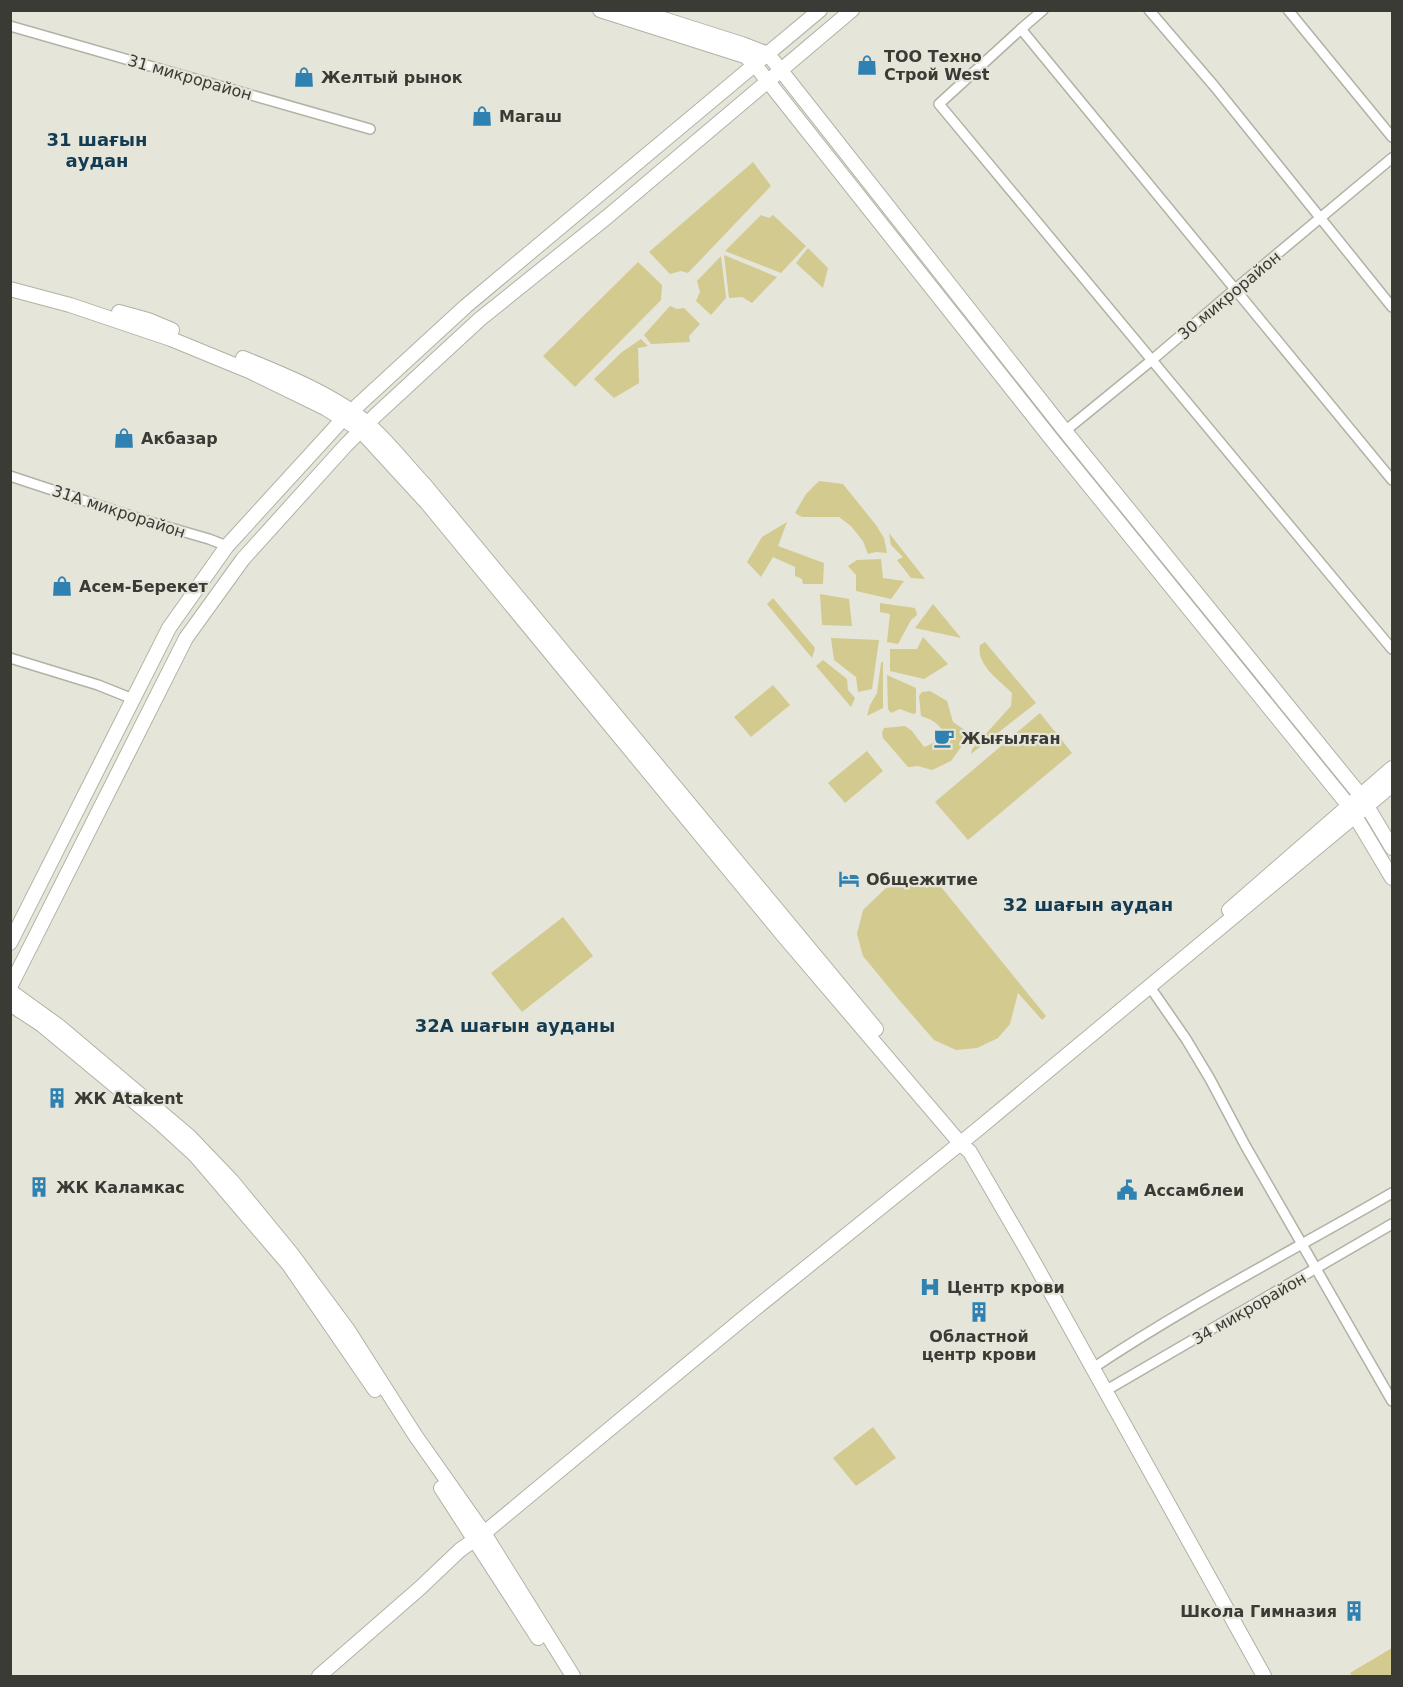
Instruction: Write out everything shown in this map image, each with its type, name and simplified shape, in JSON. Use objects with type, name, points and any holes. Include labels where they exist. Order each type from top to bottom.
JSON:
[{"type":"main road","points":[[600,10],[745,56],[755,65],[1053,441],[1353,810],[1392,878]]},
{"type":"main road","points":[[635,10],[768,54],[1065,431],[1364,800],[1392,848]]},
{"type":"main road","points":[[10,943],[169,627],[227,546],[347,415],[466,306],[820,10]]},
{"type":"main road","points":[[829,10],[838,22]]},
{"type":"main road","points":[[573,1677],[348,1330],[315,1284],[232,1181],[189,1136],[60,1027],[10,989],[186,638],[243,559],[364,427],[480,319],[607,218],[852,10]]},
{"type":"main road","points":[[10,281],[148,320],[278,373],[364,427],[424,484],[963,1141],[1106,1391],[1264,1677]]},
{"type":"main road","points":[[10,289],[70,305],[171,339],[249,371],[325,408],[347,415]]},
{"type":"main road","points":[[227,546],[243,559]]},
{"type":"main road","points":[[319,1677],[420,1588],[478,1533],[1150,987],[1353,810],[1392,768]]},
{"type":"main road","points":[[1364,800],[1392,785]]},
{"type":"main road","points":[[963,1141],[1144,983],[1353,810]]},
{"type":"main road","points":[[10,1004],[42,1025],[159,1122],[203,1163],[296,1275],[478,1533],[562,1677]]},
{"type":"street","points":[[1043,10],[939,105],[1392,649]]},
{"type":"street","points":[[1149,10],[1215,87],[1392,307]]},
{"type":"street","points":[[1288,10],[1392,137]]},
{"type":"street","name":"31 микрорайон","points":[[10,26],[370,129]]},
{"type":"street","points":[[1021,29],[1392,480]]},
{"type":"street","name":"30 микрорайон","points":[[1065,431],[1392,158]]},
{"type":"street","name":"31А микрорайон","points":[[10,476],[227,546]]},
{"type":"street","points":[[10,658],[98,685],[133,699]]},
{"type":"street","points":[[1150,987],[1186,1039],[1392,1401]]},
{"type":"street","points":[[1093,1368],[1202,1301],[1392,1193]]},
{"type":"street","name":"34 микрорайон","points":[[1106,1391],[1392,1224]]},
{"type":"shaded area","points":[[753,162],[771,186],[688,273],[681,271],[670,274],[649,252]]},
{"type":"shaded area","points":[[761,215],[769,218],[773,215],[806,246],[781,273],[725,251]]},
{"type":"shaded area","points":[[808,248],[828,268],[823,288],[796,263]]},
{"type":"shaded area","points":[[724,255],[777,277],[752,303],[742,297],[729,298]]},
{"type":"shaded area","points":[[721,256],[726,298],[711,315],[696,301],[700,292],[697,281]]},
{"type":"shaded area","points":[[638,262],[662,285],[661,300],[575,387],[543,356]]},
{"type":"shaded area","points":[[670,306],[677,309],[684,308],[700,324],[689,336],[690,342],[651,344],[644,335]]},
{"type":"shaded area","points":[[641,339],[648,346],[638,348],[639,383],[614,398],[594,379],[622,352]]},
{"type":"shaded area","points":[[819,481],[843,484],[876,525],[884,538],[887,553],[868,554],[863,541],[851,526],[839,517],[802,517],[795,513],[806,494]]},
{"type":"shaded area","points":[[787,522],[778,546],[824,563],[823,584],[803,584],[802,579],[795,576],[795,567],[773,557],[761,577],[747,562],[762,537]]},
{"type":"shaded area","points":[[889,533],[925,579],[911,578],[897,560],[903,557],[891,545]]},
{"type":"shaded area","points":[[881,559],[883,578],[904,581],[891,599],[856,591],[856,575],[848,566],[857,560]]},
{"type":"shaded area","points":[[820,594],[849,599],[852,626],[822,625]]},
{"type":"shaded area","points":[[773,598],[815,648],[812,658],[767,604]]},
{"type":"shaded area","points":[[880,603],[915,608],[917,615],[911,620],[898,644],[887,642],[890,614],[880,612]]},
{"type":"shaded area","points":[[933,604],[961,638],[915,628]]},
{"type":"shaded area","points":[[923,637],[948,664],[924,679],[890,671],[890,649],[917,649]]},
{"type":"shaded area","points":[[831,638],[879,640],[872,689],[858,692],[856,677],[834,660]]},
{"type":"shaded area","points":[[985,642],[1036,703],[971,754],[972,749],[1011,706],[1012,693],[990,672],[981,659],[980,645]]},
{"type":"shaded area","points":[[823,660],[847,679],[848,690],[855,698],[851,707],[816,666]]},
{"type":"shaded area","points":[[883,661],[883,708],[867,716],[877,693]]},
{"type":"shaded area","points":[[887,675],[916,688],[916,713],[900,709],[891,713],[888,709]]},
{"type":"shaded area","points":[[773,685],[790,705],[751,737],[734,717]]},
{"type":"shaded area","points":[[930,691],[947,701],[953,722],[969,733],[951,761],[932,770],[918,766],[908,767],[883,738],[882,733],[884,728],[905,726],[912,731],[924,747],[938,739],[943,732],[939,726],[921,716],[919,696],[922,692]]},
{"type":"shaded area","points":[[1040,713],[1072,753],[968,840],[935,802]]},
{"type":"shaded area","points":[[867,751],[883,771],[845,803],[828,783]]},
{"type":"shaded area","points":[[937,882],[1046,1016],[1042,1020],[1018,993],[1010,1024],[998,1038],[977,1048],[956,1050],[934,1040],[863,956],[857,934],[863,910],[886,888],[918,883],[927,888]]},
{"type":"shaded area","points":[[563,917],[593,956],[522,1012],[491,973]]},
{"type":"shaded area","points":[[873,1427],[896,1458],[856,1486],[833,1458]]},
{"type":"shaded area","points":[[1392,1648],[1392,1676],[1352,1676],[1350,1673]]},
{"type":"place","name":"ТОО Техно Строй West","points":[[867,65]]},
{"type":"place","name":"Желтый рынок","points":[[304,77]]},
{"type":"place","name":"Магаш","points":[[482,116]]},
{"type":"place","name":"Акбазар","points":[[124,438]]},
{"type":"place","name":"Асем-Берекет","points":[[62,586]]},
{"type":"place","name":"Жығылған","points":[[944,738]]},
{"type":"place","name":"Общежитие","points":[[849,879]]},
{"type":"place","name":"ЖК Atakent","points":[[57,1098]]},
{"type":"place","name":"ЖК Каламкас","points":[[39,1187]]},
{"type":"place","name":"Ассамблеи","points":[[1127,1190]]},
{"type":"place","name":"Центр крови","points":[[930,1287]]},
{"type":"place","name":"Областной центр крови","points":[[979,1312]]},
{"type":"place","name":"Школа Гимназия","points":[[1354,1611]]},
{"type":"district","name":"31 шағын аудан","points":[[97,150]]},
{"type":"district","name":"32 шағын аудан","points":[[1088,905]]},
{"type":"district","name":"32А шағын ауданы","points":[[515,1026]]}]
